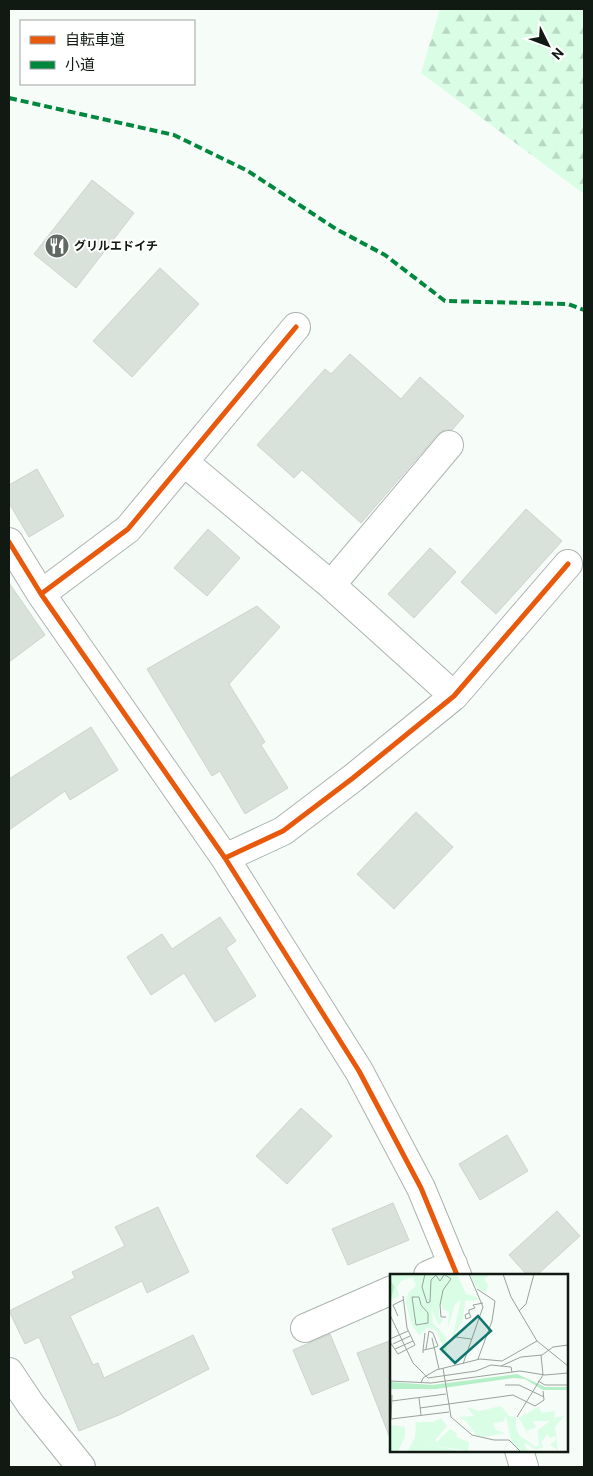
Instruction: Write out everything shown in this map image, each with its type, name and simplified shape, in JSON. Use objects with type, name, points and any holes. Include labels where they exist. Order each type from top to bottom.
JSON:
[{"type":"street","points":[[40,594],[128,529],[296,328]]},
{"type":"street","points":[[330,585],[449,445]]},
{"type":"street","points":[[184,462],[330,585],[454,696]]},
{"type":"street","points":[[9,542],[40,594],[225,858],[359,1071],[421,1188],[455,1269],[432,1274]]},
{"type":"street","points":[[225,858],[283,831],[354,778],[454,696],[568,564]]},
{"type":"street","points":[[305,1328],[390,1291]]},
{"type":"street","points":[[9,1372],[31,1405],[81,1467]]},
{"type":"street","points":[[519,1451],[524,1467]]},
{"type":"green space","points":[[440,9],[584,9],[584,194],[421,73]]},
{"type":"building","points":[[92,180],[134,213],[76,288],[34,254]]},
{"type":"building","points":[[160,268],[199,304],[132,377],[93,341]]},
{"type":"building","points":[[350,354],[401,399],[420,377],[464,416],[452,430],[444,430],[437,435],[361,523],[302,470],[294,478],[257,445],[325,369],[331,374]]},
{"type":"building","points":[[37,469],[64,516],[29,537],[9,503],[9,485]]},
{"type":"building","points":[[526,509],[562,541],[496,614],[461,582]]},
{"type":"building","points":[[208,529],[240,558],[207,596],[174,568]]},
{"type":"building","points":[[430,548],[456,572],[414,618],[388,594]]},
{"type":"building","points":[[9,583],[45,635],[9,662]]},
{"type":"building","points":[[257,606],[280,627],[229,684],[265,742],[261,745],[288,788],[245,814],[220,771],[212,776],[147,669]]},
{"type":"building","points":[[91,727],[118,770],[70,800],[65,791],[9,830],[9,779]]},
{"type":"building","points":[[416,812],[453,847],[394,909],[357,874]]},
{"type":"building","points":[[220,917],[236,941],[226,948],[256,996],[215,1022],[184,973],[151,995],[127,957],[162,934],[172,949]]},
{"type":"building","points":[[301,1108],[332,1136],[287,1184],[256,1156]]},
{"type":"building","points":[[507,1135],[528,1171],[480,1200],[459,1164]]},
{"type":"building","points":[[393,1203],[409,1240],[348,1265],[332,1229]]},
{"type":"building","points":[[158,1207],[189,1272],[147,1293],[142,1281],[70,1316],[93,1365],[98,1363],[104,1378],[193,1335],[209,1369],[119,1415],[79,1431],[39,1337],[25,1344],[9,1311],[75,1278],[72,1272],[125,1246],[115,1227]]},
{"type":"building","points":[[557,1211],[580,1236],[538,1274],[526,1274],[509,1255]]},
{"type":"building","points":[[330,1334],[349,1380],[312,1395],[293,1350]]},
{"type":"building","points":[[390,1341],[390,1438],[357,1353]]},
{"type":"marked path","points":[[9,98],[174,135],[248,171],[336,229],[385,255],[445,301],[568,304],[584,310]]},
{"type":"cycle path","points":[[41,594],[128,529],[296,327]]},
{"type":"cycle path","points":[[9,542],[41,594],[225,858],[359,1071],[421,1188],[457,1274]]},
{"type":"cycle path","points":[[225,858],[283,831],[353,778],[454,696],[568,564]]},
{"type":"place","name":"グリルエドイチ","points":[[57,246]]}]
